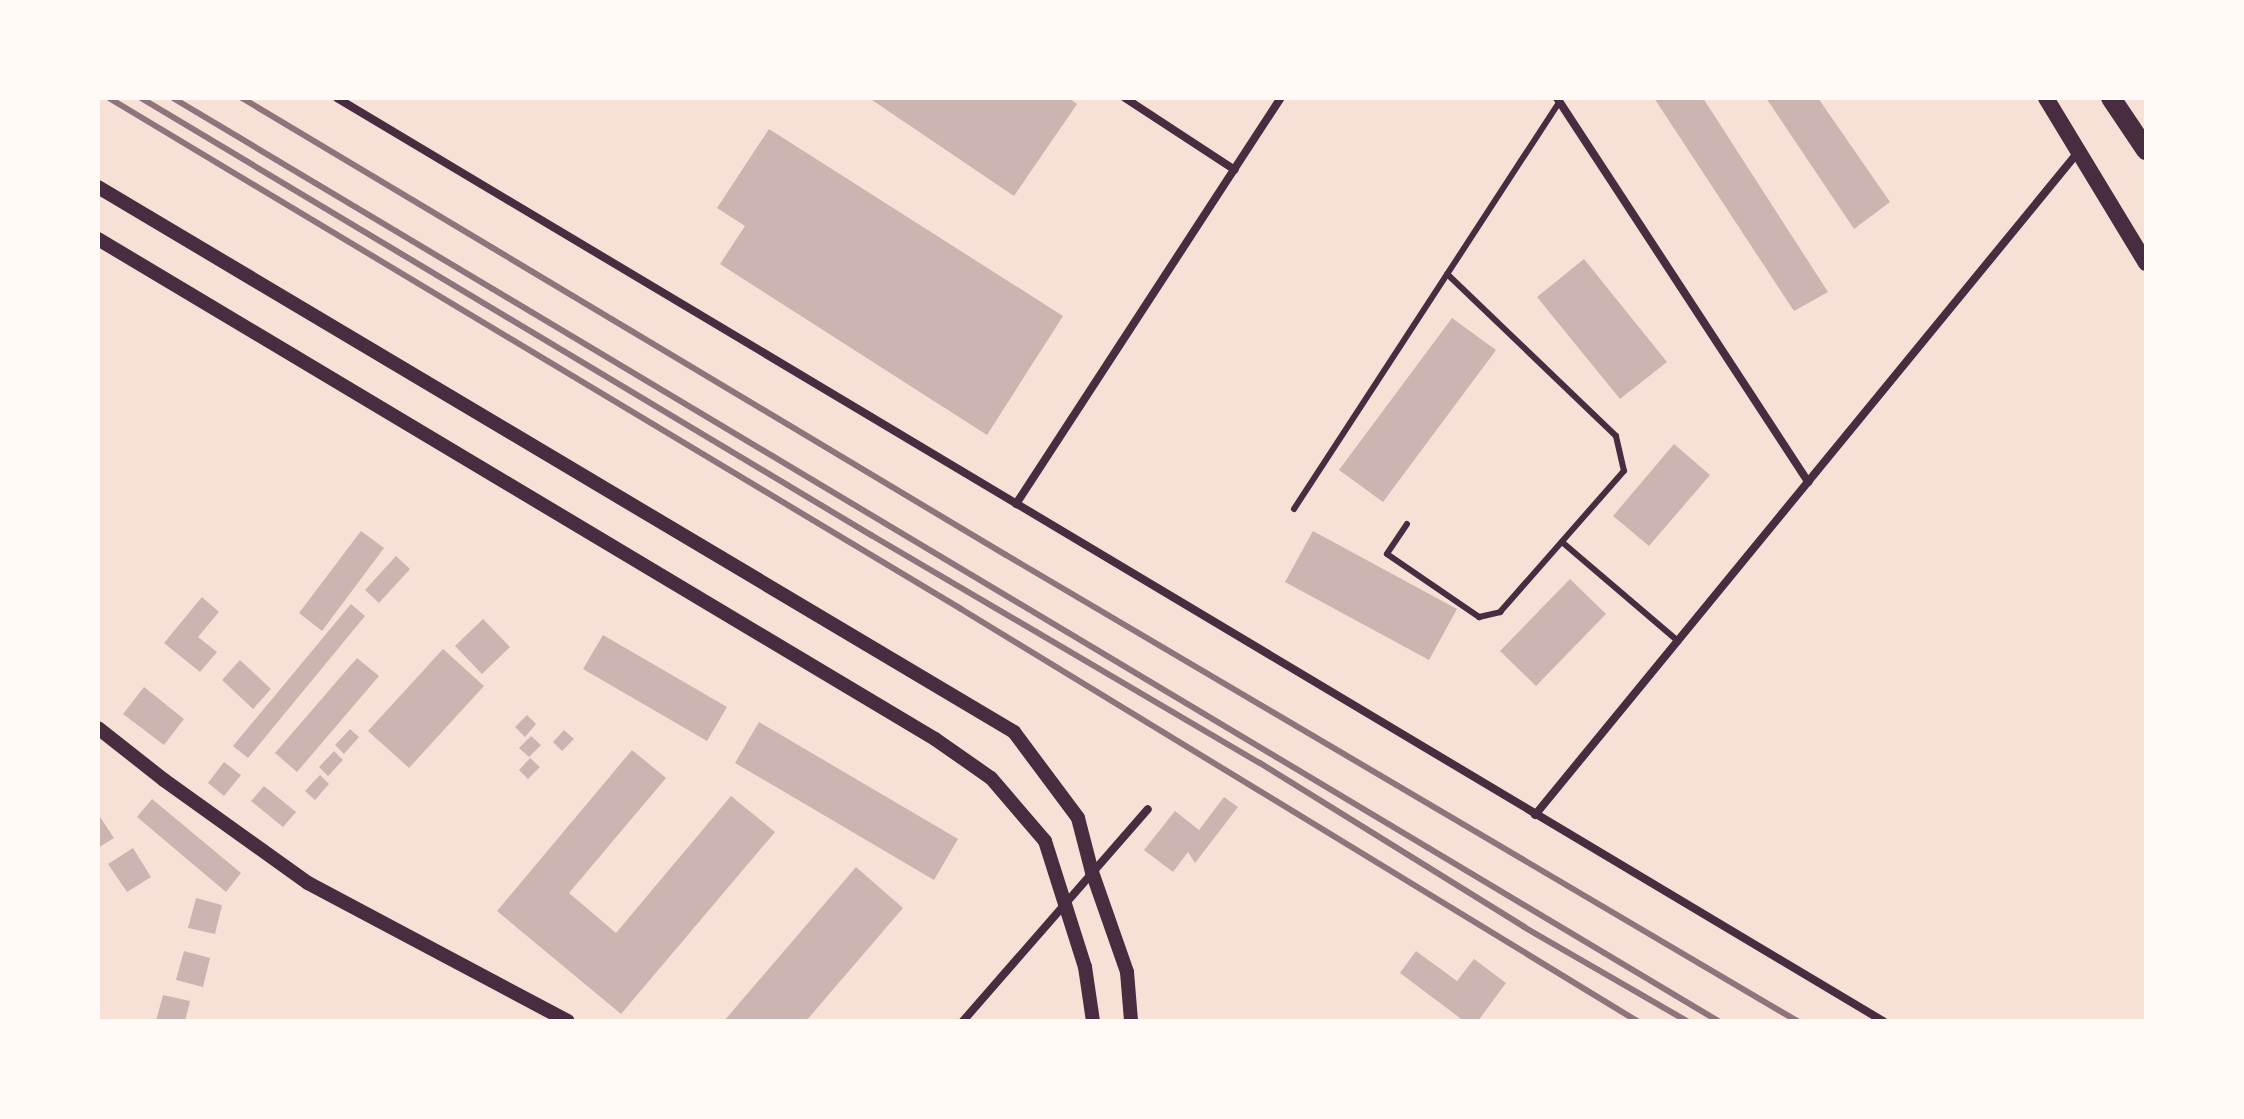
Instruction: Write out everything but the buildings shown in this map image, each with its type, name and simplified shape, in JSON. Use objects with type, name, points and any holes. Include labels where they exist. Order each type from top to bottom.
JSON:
[{"type":"highway","points":[[2111,98],[2146,150]]},
{"type":"main road","points":[[2046,98],[2146,263]]},
{"type":"street","points":[[337,98],[1883,1021]]},
{"type":"street","points":[[1125,98],[1235,170]]},
{"type":"street","points":[[1016,504],[1281,98]]},
{"type":"street","points":[[1558,100],[1808,482]]},
{"type":"street","points":[[1535,815],[2080,150]]},
{"type":"street","points":[[98,187],[1014,732],[1078,818],[1092,872],[1127,972],[1131,1021]]},
{"type":"street","points":[[98,239],[935,739],[991,778],[1045,841],[1085,967],[1093,1021]]},
{"type":"street","points":[[98,728],[164,780],[308,883],[568,1021]]},
{"type":"street","points":[[963,1021],[1148,809]]},
{"type":"lane","points":[[1294,509],[1558,100]]},
{"type":"lane","points":[[1407,524],[1387,554],[1479,617],[1500,612],[1624,471],[1616,436],[1447,274]]},
{"type":"lane","points":[[1562,542],[1678,641]]},
{"type":"railway","points":[[109,98],[961,609],[1637,1021]]},
{"type":"railway","points":[[141,98],[871,535],[1260,763],[1524,927],[1687,1021]]},
{"type":"railway","points":[[173,98],[1718,1021]]},
{"type":"railway","points":[[242,98],[1006,555],[1797,1021]]}]
